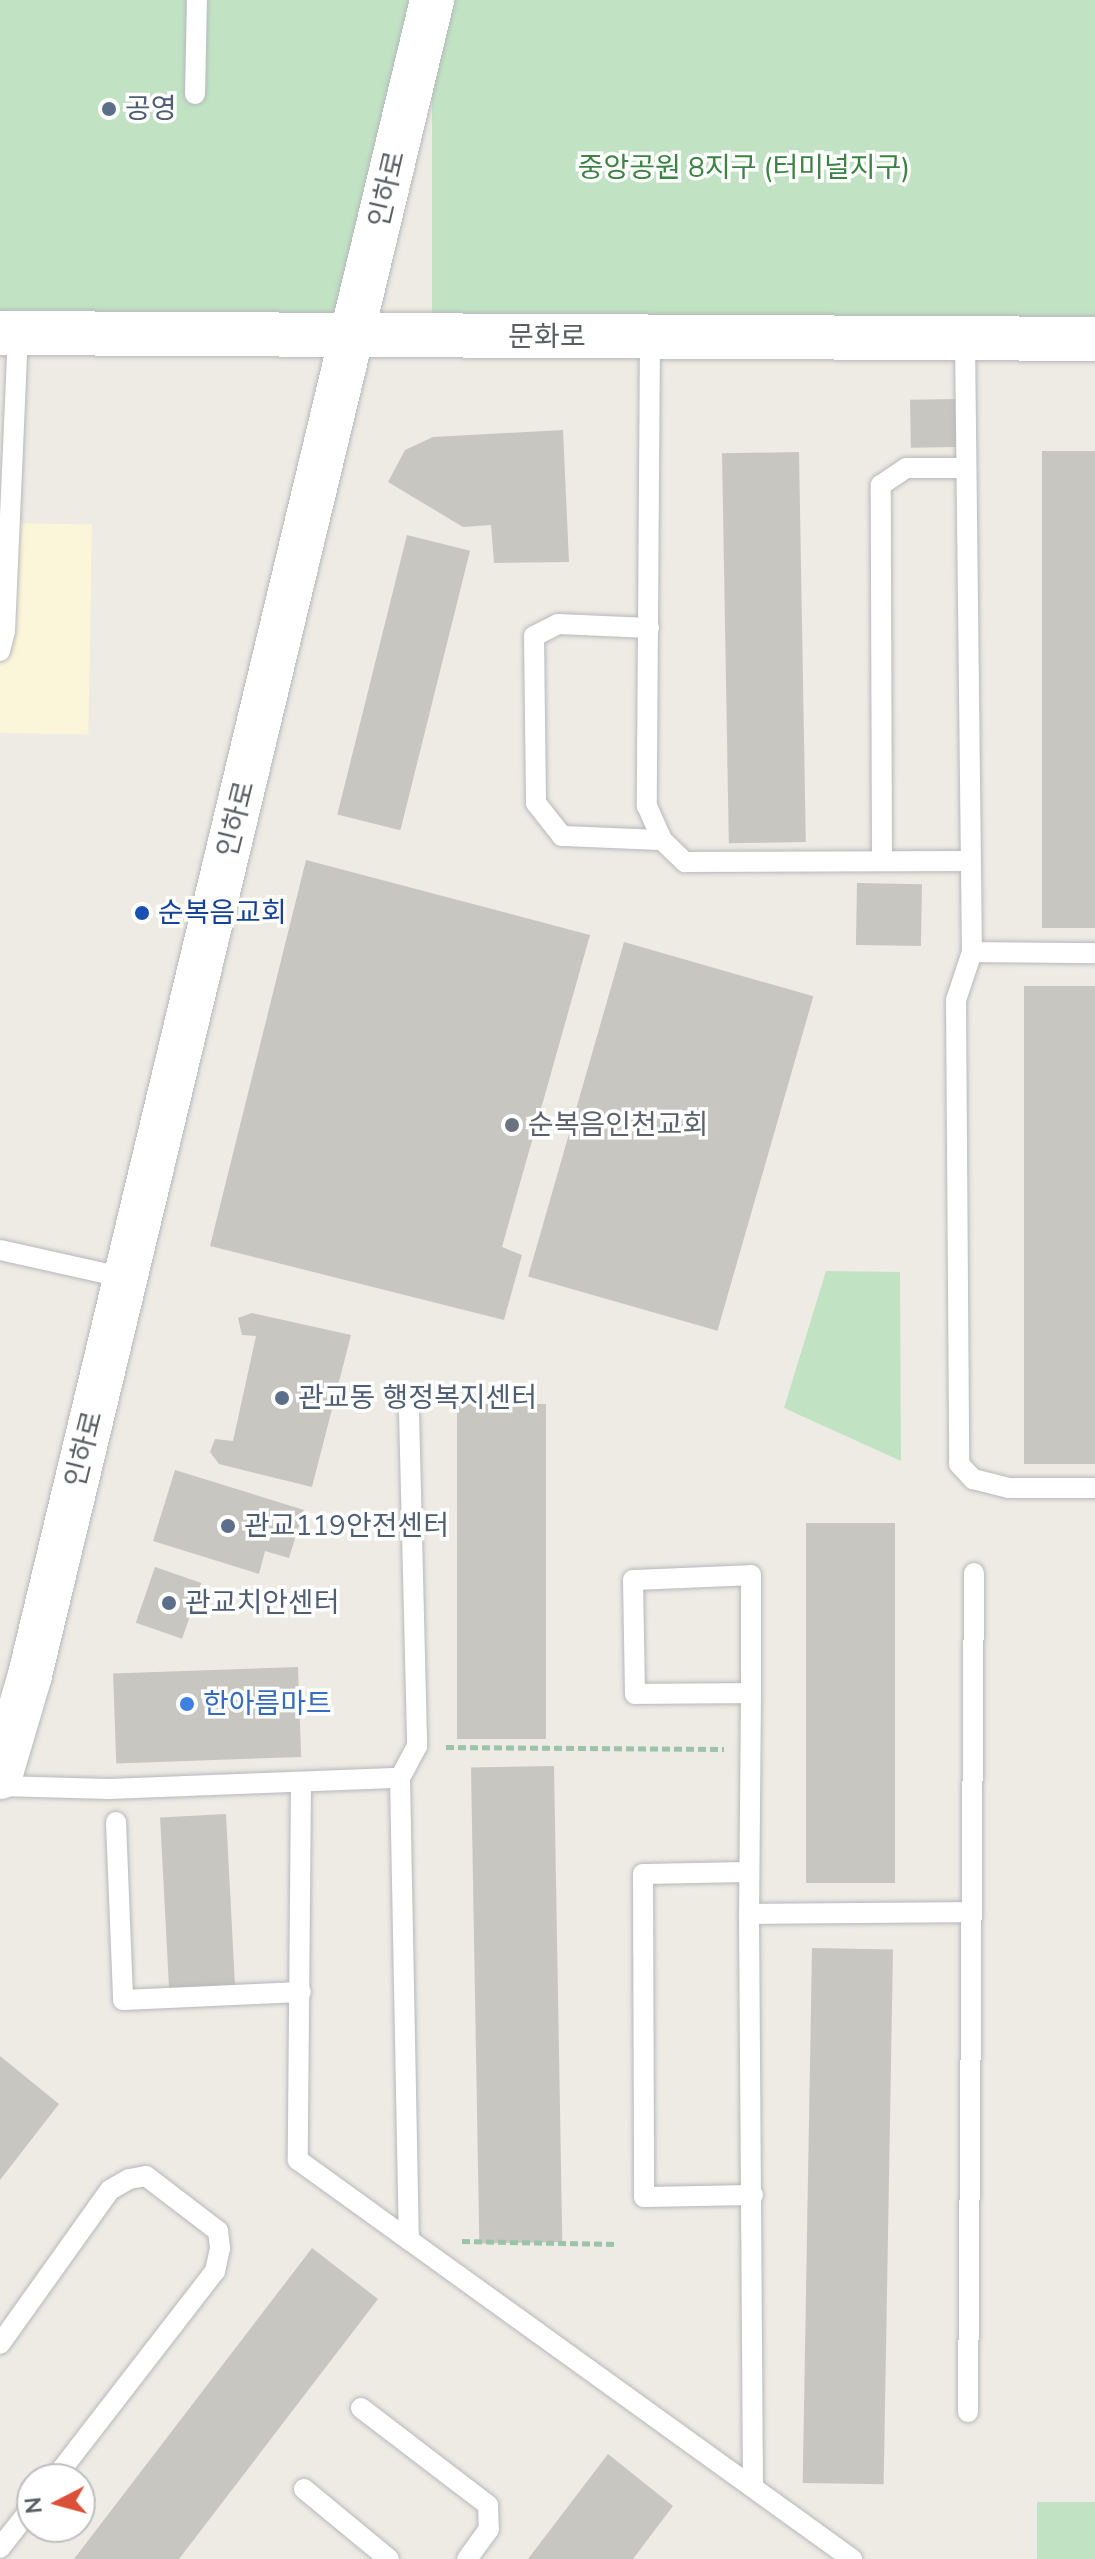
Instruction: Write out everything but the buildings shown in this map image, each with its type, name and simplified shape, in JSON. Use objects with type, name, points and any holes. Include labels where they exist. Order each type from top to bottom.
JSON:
[{"type":"main road","name":"인하로","points":[[0,1777],[30,1675],[432,0]]},
{"type":"main road","name":"문화로","points":[[9,333],[1095,339]]},
{"type":"lane","points":[[195,94],[197,0]]},
{"type":"lane","points":[[0,651],[3,631],[9,333]]},
{"type":"lane","points":[[650,337],[647,806],[662,840],[685,862],[970,861]]},
{"type":"lane","points":[[965,339],[972,952],[956,1000],[959,1464],[973,1479],[1008,1488],[1095,1488]]},
{"type":"lane","points":[[882,861],[881,485],[906,468],[966,468]]},
{"type":"lane","points":[[649,628],[558,624],[534,636],[536,803],[562,836],[662,840]]},
{"type":"lane","points":[[972,952],[1095,953]]},
{"type":"lane","points":[[0,1250],[125,1278]]},
{"type":"lane","points":[[409,1411],[417,1746],[400,1778],[409,2240]]},
{"type":"lane","points":[[968,2412],[974,1573]]},
{"type":"lane","points":[[751,1693],[635,1694],[633,1580],[751,1575],[751,1693],[749,1914],[753,2485]]},
{"type":"lane","points":[[0,1786],[109,1789],[400,1778]]},
{"type":"lane","points":[[301,1782],[298,2160],[852,2559]]},
{"type":"lane","points":[[116,1822],[123,2000],[301,1992]]},
{"type":"lane","points":[[749,1872],[643,1874],[644,2197],[753,2195]]},
{"type":"lane","points":[[749,1914],[972,1912]]},
{"type":"lane","points":[[0,2344],[110,2190],[129,2179],[146,2176],[218,2231],[220,2248],[215,2271],[66,2463]]},
{"type":"lane","points":[[361,2408],[488,2505],[489,2529],[467,2559]]},
{"type":"lane","points":[[304,2489],[389,2559]]},
{"type":"lane","points":[[0,2548],[16,2528]]},
{"type":"path","points":[[417,1746],[750,1749]]},
{"type":"path","points":[[409,2240],[618,2244]]},
{"type":"shaded area","points":[[0,523],[92,525],[88,735],[0,733]]},
{"type":"green space","points":[[0,0],[421,0],[335,316],[0,315]]},
{"type":"green space","name":"중앙공원 8지구 (터미널지구)","points":[[432,0],[1095,0],[1095,345],[432,345]]},
{"type":"green space","points":[[826,1271],[900,1272],[901,1461],[784,1408]]},
{"type":"green space","points":[[1037,2502],[1095,2502],[1095,2559],[1037,2559]]},
{"type":"place","name":"공영","points":[[109,109]]},
{"type":"place","name":"순복음교회","points":[[142,913]]},
{"type":"place","name":"순복음인천교회","points":[[512,1125]]},
{"type":"place","name":"관교동 행정복지센터","points":[[282,1398]]},
{"type":"place","name":"관교119안전센터","points":[[228,1526]]},
{"type":"place","name":"관교치안센터","points":[[169,1603]]},
{"type":"place","name":"한아름마트","points":[[187,1704]]}]
